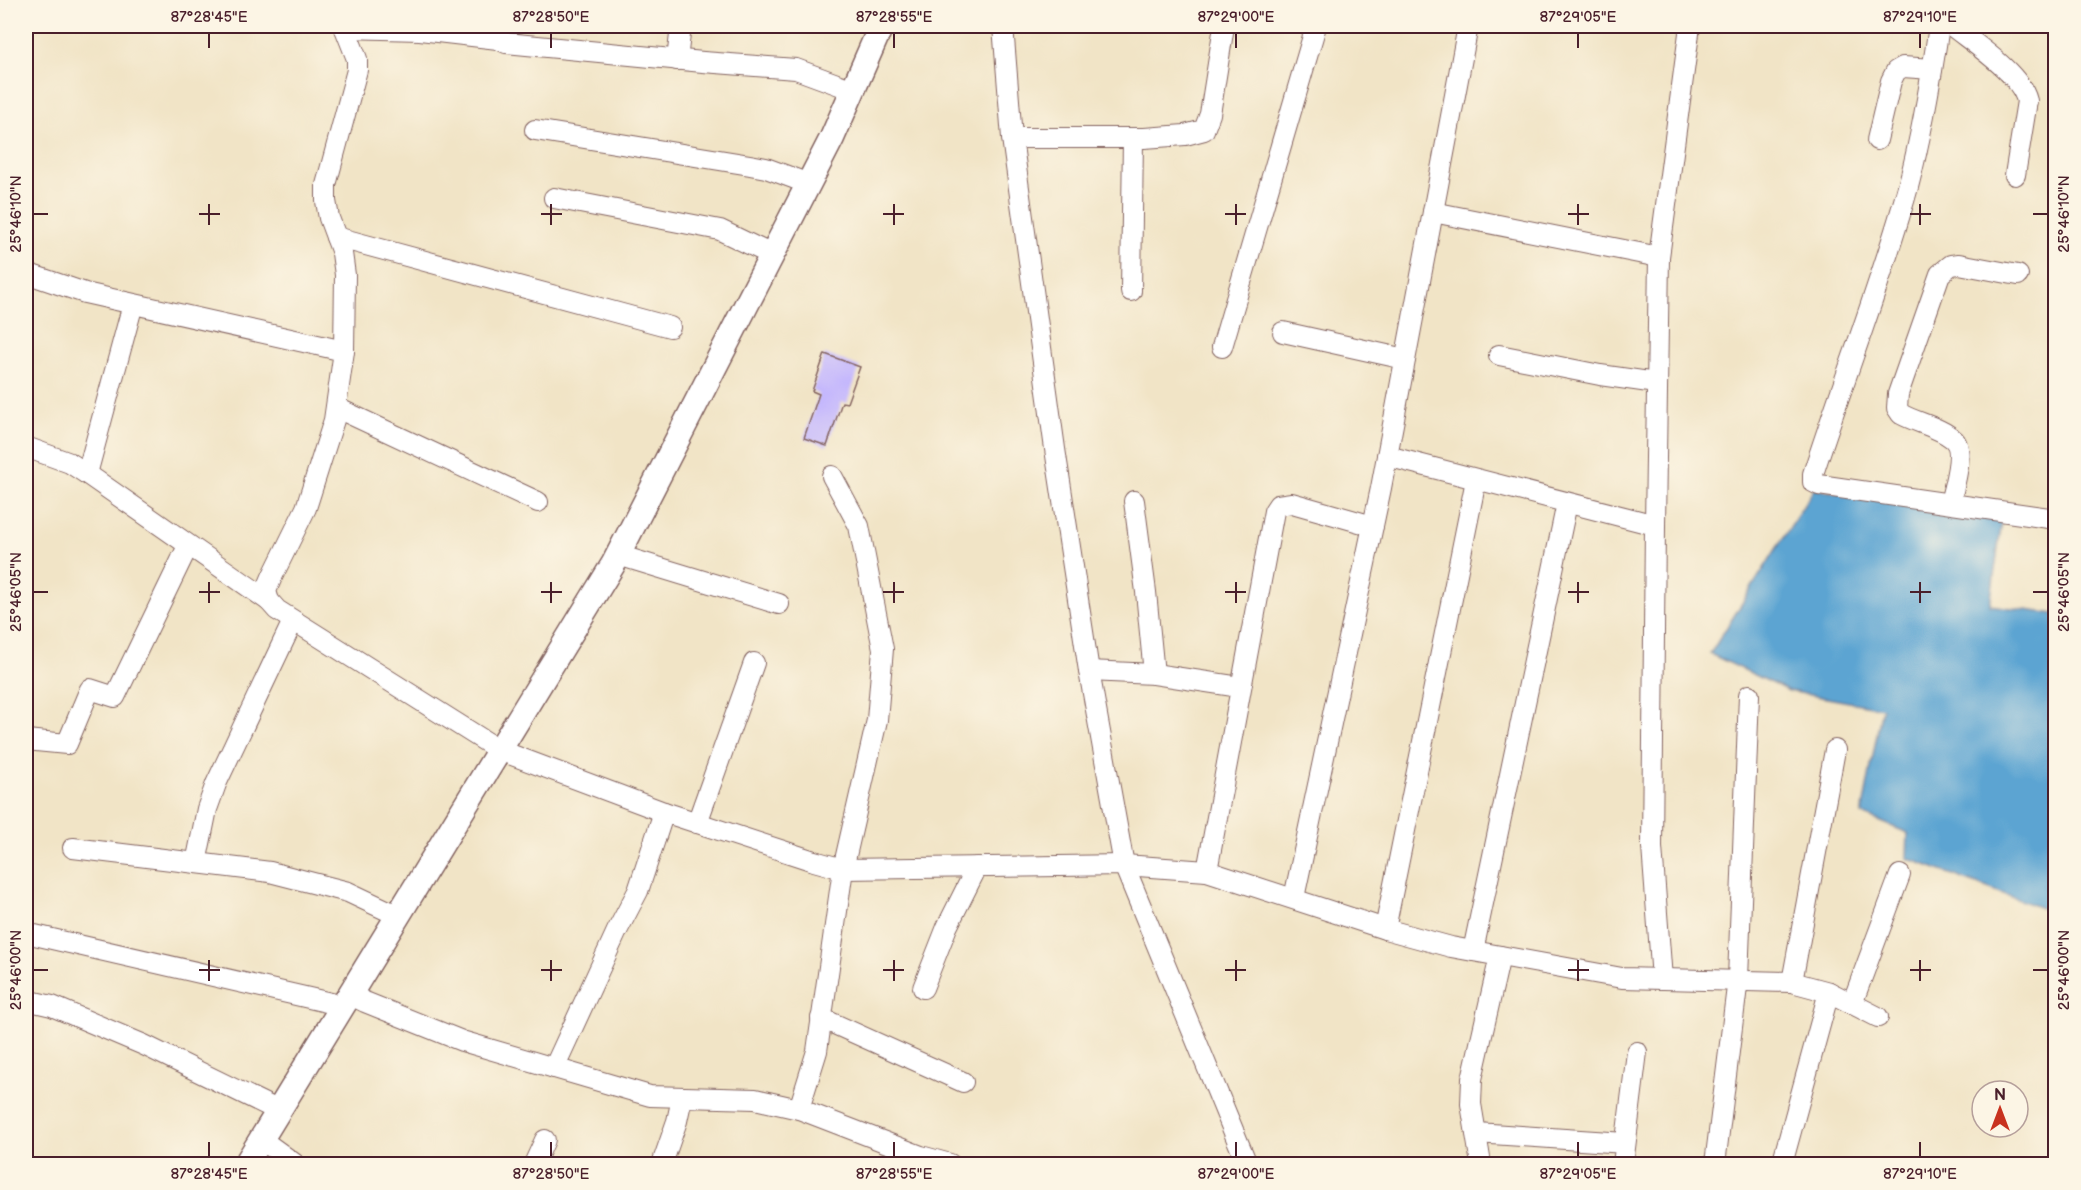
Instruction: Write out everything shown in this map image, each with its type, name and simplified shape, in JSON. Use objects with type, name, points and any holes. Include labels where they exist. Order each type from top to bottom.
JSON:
[{"type":"street","points":[[677,60],[681,26]]},
{"type":"street","points":[[246,1164],[618,555],[832,138],[881,26]]},
{"type":"street","points":[[1003,26],[1012,138],[1055,449],[1089,672],[1124,865],[1247,1164]]},
{"type":"street","points":[[1012,138],[1133,138],[1185,135],[1204,130],[1209,114],[1224,26]]},
{"type":"street","points":[[1294,898],[1387,456],[1468,26]]},
{"type":"street","points":[[1662,979],[1652,847],[1654,525],[1659,257],[1690,26]]},
{"type":"street","points":[[1939,26],[1926,113],[1907,188],[1881,275],[1813,474],[1813,482],[2055,519]]},
{"type":"street","points":[[1952,26],[2013,76],[2025,92],[2027,100],[2015,175]]},
{"type":"street","points":[[269,601],[266,591],[306,508],[337,408],[344,351],[345,275],[342,253],[329,218],[326,185],[357,70],[357,59],[344,27],[497,32],[506,43],[796,69],[853,90]]},
{"type":"street","points":[[1222,347],[1310,27]]},
{"type":"street","points":[[1877,140],[1891,81],[1896,71],[1903,67],[1932,69]]},
{"type":"street","points":[[535,130],[766,168],[809,184]]},
{"type":"street","points":[[1131,291],[1133,138]]},
{"type":"street","points":[[554,198],[720,230],[772,255]]},
{"type":"street","points":[[1433,212],[1659,257]]},
{"type":"street","points":[[336,237],[670,327]]},
{"type":"street","points":[[1950,503],[1959,459],[1957,443],[1944,433],[1901,414],[1897,408],[1898,394],[1932,294],[1945,268],[1959,264],[2018,275]]},
{"type":"street","points":[[26,273],[85,293],[344,351]]},
{"type":"street","points":[[87,474],[133,304]]},
{"type":"street","points":[[1283,332],[1405,359]]},
{"type":"street","points":[[1499,355],[1600,375],[1656,383]]},
{"type":"street","points":[[337,408],[538,502]]},
{"type":"street","points":[[26,447],[70,463],[269,601],[293,621],[499,750],[664,812],[814,861],[843,868],[1124,865],[1207,871],[1385,929],[1473,951],[1622,978],[1792,982],[1828,992],[1878,1017]]},
{"type":"street","points":[[1387,456],[1654,525]]},
{"type":"street","points":[[799,1109],[817,1051],[843,868],[877,720],[883,649],[859,526],[832,476]]},
{"type":"street","points":[[1385,929],[1476,480]]},
{"type":"street","points":[[1134,501],[1154,674]]},
{"type":"street","points":[[1207,871],[1274,511],[1278,505],[1292,503],[1373,526]]},
{"type":"street","points":[[1473,951],[1567,503]]},
{"type":"street","points":[[26,740],[67,744],[90,689],[115,696],[188,546]]},
{"type":"street","points":[[618,555],[778,604]]},
{"type":"street","points":[[196,863],[207,809],[216,784],[293,621]]},
{"type":"street","points":[[698,823],[754,663]]},
{"type":"street","points":[[1089,672],[1154,674],[1240,687]]},
{"type":"street","points":[[1715,1164],[1738,979],[1749,695]]},
{"type":"street","points":[[1792,982],[1835,750]]},
{"type":"street","points":[[554,1068],[617,931],[638,891],[664,812]]},
{"type":"street","points":[[74,848],[297,877],[348,892],[399,916]]},
{"type":"street","points":[[923,988],[947,927],[977,867]]},
{"type":"street","points":[[1852,1004],[1900,874]]},
{"type":"street","points":[[26,933],[365,1002],[462,1041],[650,1096],[755,1099],[799,1109],[919,1160],[950,1164]]},
{"type":"street","points":[[1481,1164],[1471,1104],[1472,1079],[1500,956]]},
{"type":"street","points":[[1782,1164],[1828,992]]},
{"type":"street","points":[[26,1000],[52,1006],[144,1045],[279,1111]]},
{"type":"street","points":[[821,1018],[963,1082]]},
{"type":"street","points":[[1623,1164],[1637,1053]]},
{"type":"street","points":[[662,1164],[677,1121],[682,1098]]},
{"type":"street","points":[[1476,1132],[1625,1143]]},
{"type":"street","points":[[261,1140],[295,1164]]},
{"type":"street","points":[[534,1164],[545,1140]]},
{"type":"water","points":[[1814,489],[2002,519],[1990,605],[2055,614],[2056,852],[2044,909],[1907,858],[1908,833],[1862,814],[1882,708],[1789,691],[1710,654]]},
{"type":"building","points":[[825,354],[860,367],[847,403],[842,402],[827,446],[804,438],[819,394],[812,391]]}]
